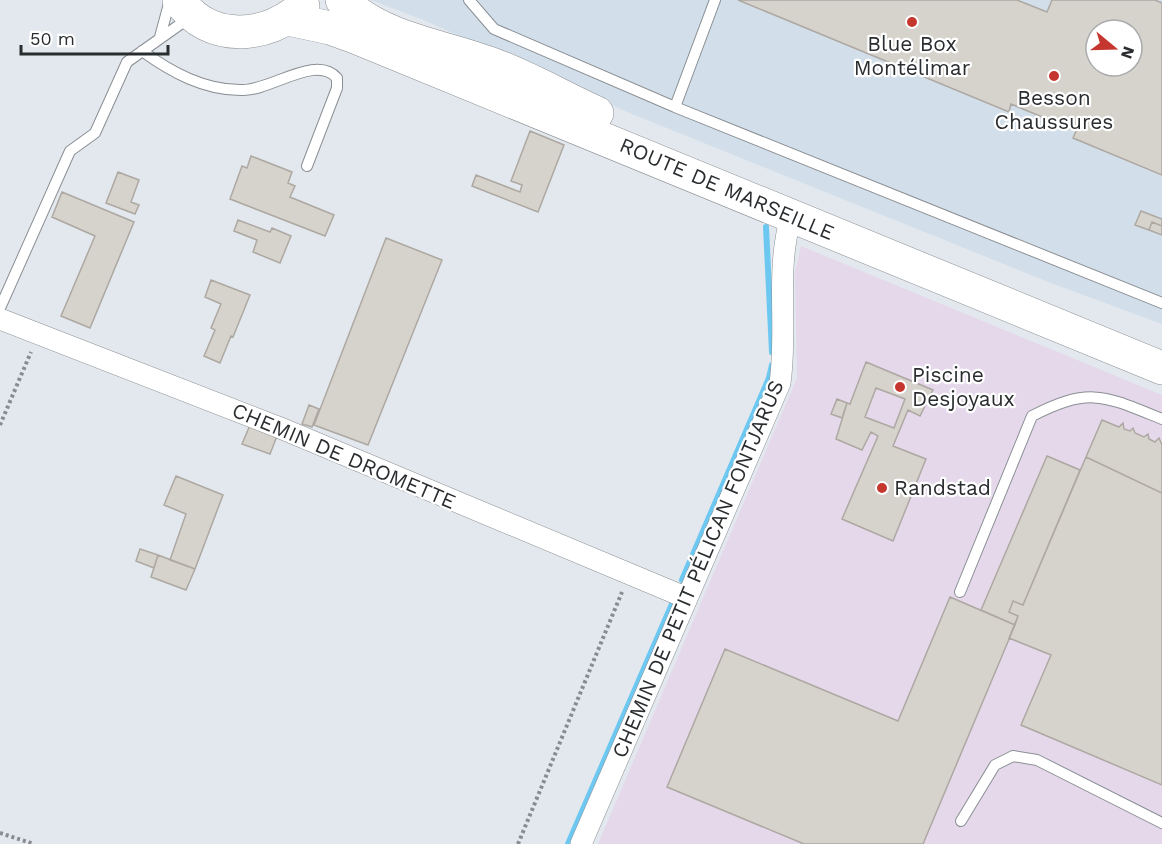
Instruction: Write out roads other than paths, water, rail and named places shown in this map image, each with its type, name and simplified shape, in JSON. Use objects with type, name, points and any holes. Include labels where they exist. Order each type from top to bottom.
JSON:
[{"type":"main road","name":"ROUTE DE MARSEILLE","points":[[342,0],[358,15],[380,26],[421,42],[497,66],[654,141],[798,201],[1162,345]]},
{"type":"main road","points":[[181,5],[216,28],[240,33],[273,27],[298,10]]},
{"type":"main road","name":"ROUTE DE MARSEILLE","points":[[298,10],[330,28],[1162,368]]},
{"type":"street","name":"CHEMIN DE PETIT PÉLICAN FONTJARUS","points":[[581,844],[780,383],[785,352],[782,269],[784,241],[791,217]]},
{"type":"street","name":"CHEMIN DE DROMETTE","points":[[0,319],[278,427],[687,598]]},
{"type":"lane","points":[[469,0],[494,29],[675,107],[1162,303]]},
{"type":"lane","points":[[675,107],[716,0]]},
{"type":"lane","points":[[160,37],[181,5]]},
{"type":"lane","points":[[0,308],[70,151],[95,133],[127,62],[160,37],[181,5]]},
{"type":"lane","points":[[142,51],[169,71],[207,85],[243,90],[278,82],[319,68],[332,72],[338,78],[337,88],[307,166]]},
{"type":"lane","points":[[960,592],[1032,416],[1064,400],[1098,397],[1162,419]]},
{"type":"lane","points":[[961,821],[995,765],[1013,756],[1037,760],[1162,823]]},
{"type":"waterway","points":[[766,227],[772,352]]},
{"type":"waterway","points":[[682,580],[769,378],[772,365]]},
{"type":"waterway","points":[[568,844],[672,604]]},
{"type":"place","name":"Blue Box Montélimar","points":[[912,22]]},
{"type":"place","name":"Besson Chaussures","points":[[1054,76]]},
{"type":"place","name":"Piscine Desjoyaux","points":[[900,387]]},
{"type":"place","name":"Randstad","points":[[882,488]]}]
